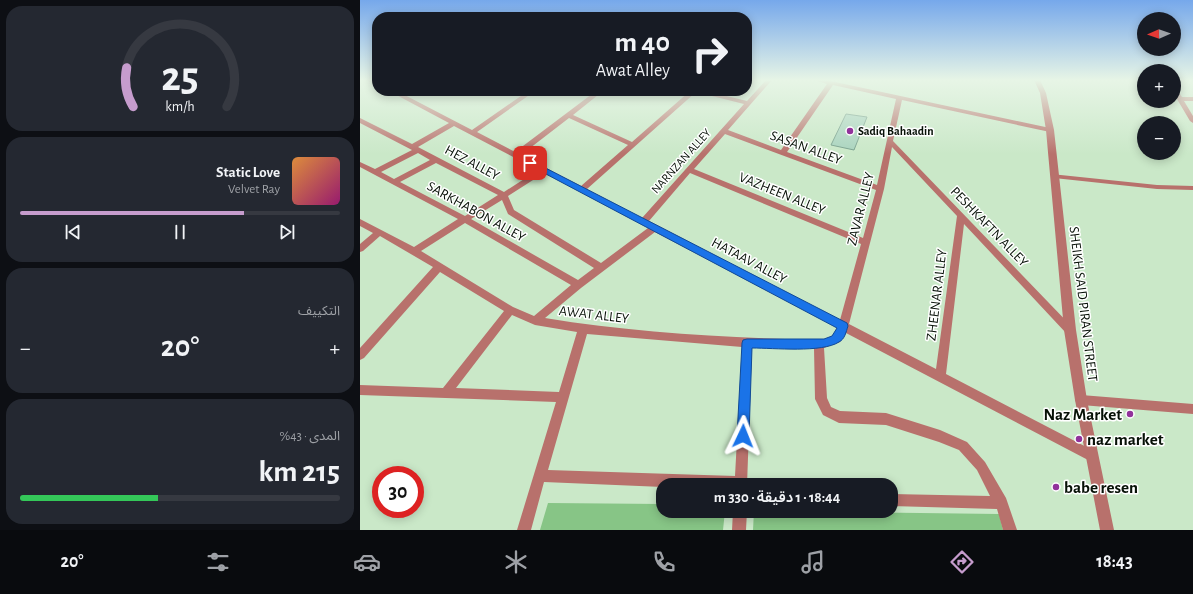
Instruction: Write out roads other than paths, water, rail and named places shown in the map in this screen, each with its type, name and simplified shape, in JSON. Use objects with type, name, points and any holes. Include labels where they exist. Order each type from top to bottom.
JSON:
[{"type":"street","name":"HATAAV ALLEY","points":[[419,105],[1092,456]]},
{"type":"street","points":[[472,133],[511,105]]},
{"type":"street","points":[[516,155],[582,105]]},
{"type":"street","points":[[582,190],[678,105]]},
{"type":"street","name":"NARNZAN ALLEY","points":[[642,222],[747,105]]},
{"type":"street","points":[[783,153],[816,105]]},
{"type":"street","name":"ZAVAR ALLEY","points":[[843,326],[880,189],[897,105]]},
{"type":"street","points":[[934,105],[1050,130]]},
{"type":"street","name":"SHEIKH SAID PIRAN STREET","points":[[1045,105],[1050,130],[1070,330],[1081,400],[1107,530]]},
{"type":"street","points":[[1184,105],[1193,121]]},
{"type":"street","points":[[569,115],[633,145]]},
{"type":"street","points":[[365,168],[416,148],[454,123]]},
{"type":"street","name":"HEZ ALLEY","points":[[362,124],[416,148],[504,195],[511,212],[601,268]]},
{"type":"street","name":"SASAN ALLEY","points":[[723,131],[880,189]]},
{"type":"street","name":"PESHKAFTN ALLEY","points":[[890,141],[1070,330]]},
{"type":"street","points":[[394,182],[437,159]]},
{"type":"street","name":"SARKHABON ALLEY","points":[[365,168],[466,220],[578,285]]},
{"type":"street","points":[[414,251],[544,170]]},
{"type":"street","name":"VAZHEEN ALLEY","points":[[689,170],[866,243]]},
{"type":"street","points":[[1054,176],[1157,187],[1193,188]]},
{"type":"street","name":"ZHEENAR ALLEY","points":[[940,377],[961,216]]},
{"type":"street","name":"AWAT ALLEY","points":[[360,222],[414,251],[510,310],[535,321],[583,329],[747,343],[825,344],[836,339],[840,335],[843,326]]},
{"type":"street","points":[[535,321],[578,285],[654,228]]},
{"type":"street","points":[[360,249],[378,232]]},
{"type":"street","points":[[360,356],[438,267]]},
{"type":"street","points":[[446,393],[510,310]]},
{"type":"street","points":[[524,530],[583,329]]},
{"type":"street","points":[[741,478],[747,343]]},
{"type":"street","points":[[819,344],[821,399],[827,411],[839,417],[886,418],[940,436],[963,446],[981,466],[1001,504],[1010,530]]},
{"type":"street","points":[[360,390],[563,397]]},
{"type":"street","points":[[1081,400],[1193,409]]},
{"type":"street","points":[[540,476],[656,481]]},
{"type":"street","points":[[898,500],[1001,504]]},
{"type":"street","points":[[739,530],[740,518]]},
{"type":"place","name":"Sadiq Bahaadin","points":[[850,131]]},
{"type":"place","name":"Naz Market","points":[[1130,414]]},
{"type":"place","name":"naz market","points":[[1079,439]]},
{"type":"place","name":"babe resen","points":[[1056,487]]}]
